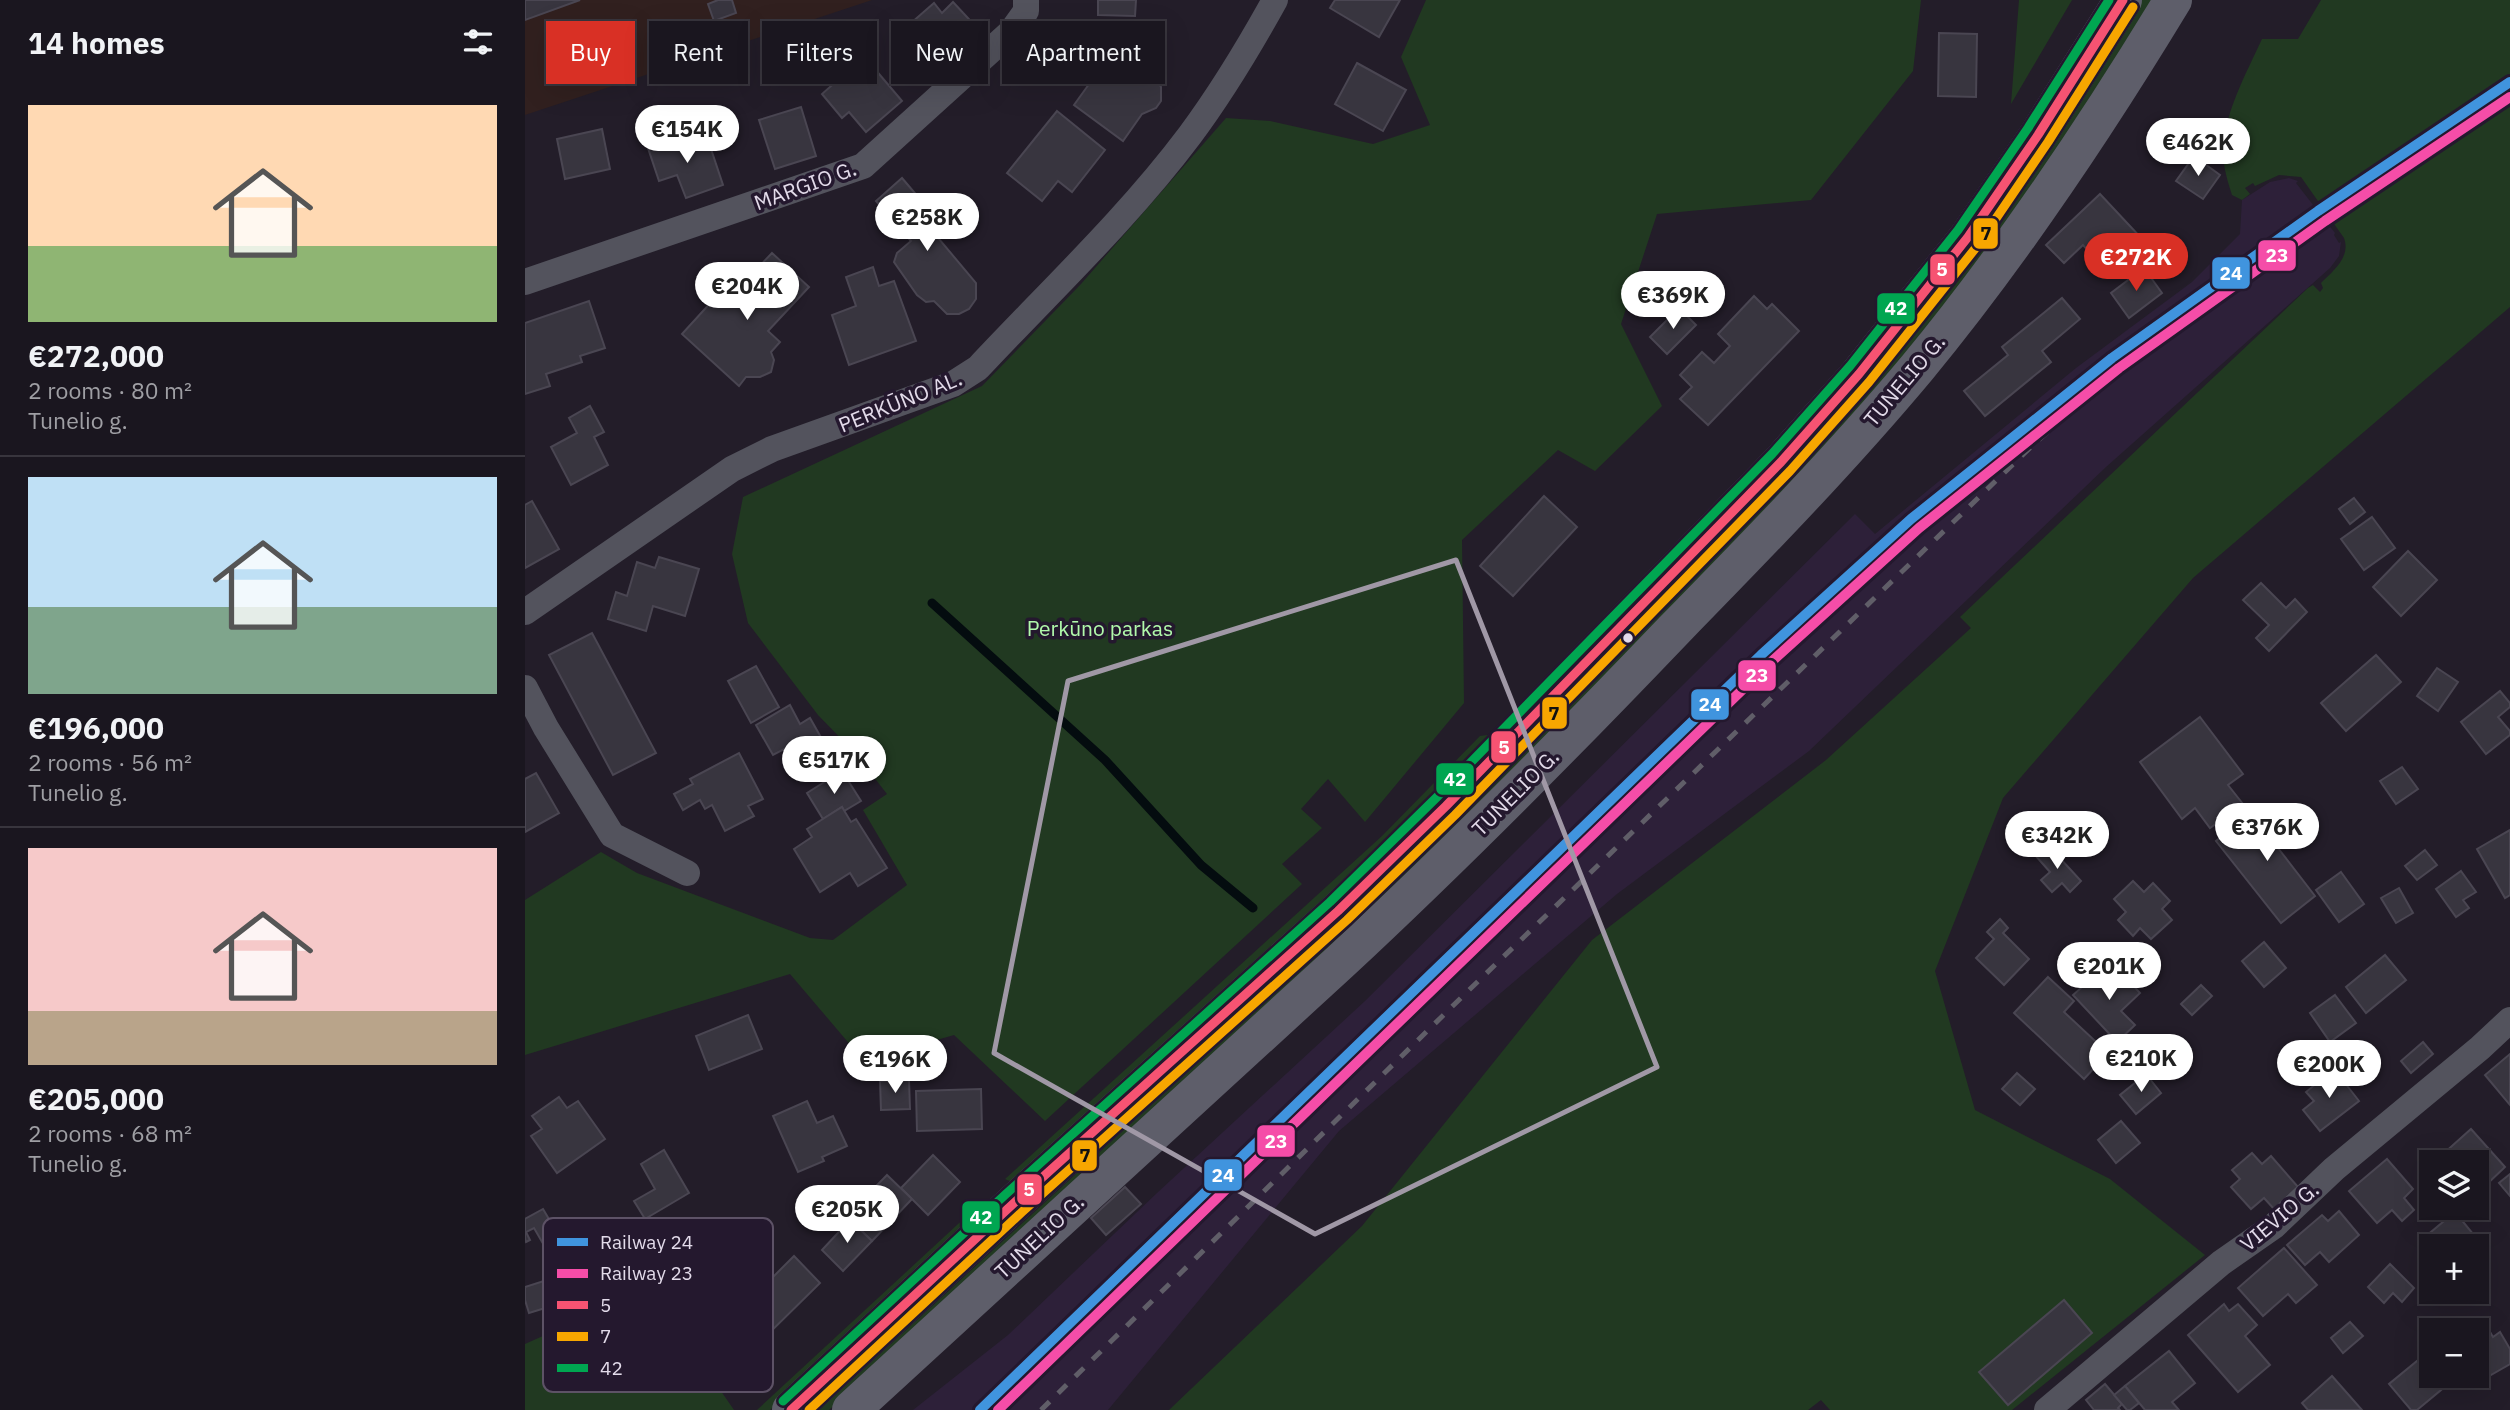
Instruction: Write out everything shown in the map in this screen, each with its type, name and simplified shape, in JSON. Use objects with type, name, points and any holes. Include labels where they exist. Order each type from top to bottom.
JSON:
[{"type":"main road","name":"TUNELIO G.","points":[[791,1410],[1014,1203],[1338,911],[1446,806],[1781,462],[1859,374],[1968,237],[2038,135],[2123,0]]},
{"type":"main road","name":"TUNELIO G.","points":[[851,1410],[1342,960],[1467,841],[1811,489],[1919,366],[2007,251],[2120,88],[2173,0]]},
{"type":"street","name":"MARGIO G.","points":[[525,282],[863,166],[1011,32],[1026,11],[1026,0]]},
{"type":"street","name":"PERKŪNO AL.","points":[[525,612],[732,469],[772,449],[953,384],[978,368],[1133,204],[1189,136],[1239,64],[1275,0]]},
{"type":"street","points":[[525,688],[535,733],[612,835],[687,873]]},
{"type":"street","name":"VIEVIO G.","points":[[2047,1410],[2221,1263],[2274,1226],[2334,1169],[2510,1020]]},
{"type":"highlighted area","points":[[1456,560],[1657,1067],[1315,1234],[994,1053],[1068,681]]},
{"type":"shaded area","points":[[525,0],[872,0],[809,21],[762,21],[762,36],[748,41],[748,21],[649,21],[649,74],[635,79],[635,21],[546,21],[546,84],[619,84],[525,115]]},
{"type":"shaded area","points":[[2289,178],[2298,181],[2296,183],[2335,233],[2339,243],[2341,242],[2339,256],[2330,268],[2106,467],[1809,751],[1617,894],[1339,1131],[1108,1410],[913,1410],[1008,1335],[1365,1001],[1855,514],[1875,534],[2076,368],[2192,282],[2240,234],[2242,200],[2270,182]]},
{"type":"green space","name":"Perkūno parkas","points":[[1426,0],[1921,0],[1913,71],[1811,200],[1657,214],[1621,324],[1662,406],[1595,471],[1558,450],[1462,540],[1464,703],[1365,822],[1328,779],[1301,809],[1322,828],[1282,864],[1302,884],[1045,1121],[954,1035],[864,1061],[790,974],[525,1055],[525,900],[601,852],[637,873],[810,938],[833,940],[907,885],[863,810],[887,794],[855,753],[818,715],[748,623],[732,554],[743,497],[982,386],[1081,284],[1226,118],[1270,121],[1373,144],[1430,125],[1401,57]]},
{"type":"green space","points":[[2019,0],[2072,0],[2011,104]]},
{"type":"green space","points":[[2142,0],[2154,0],[1998,238],[1827,450],[1399,887],[829,1410],[819,1410],[1300,968],[1675,596]]},
{"type":"green space","points":[[2321,0],[2510,0],[2510,307],[2193,578],[2003,798],[1935,971],[1975,1110],[2110,1179],[2205,1255],[2012,1410],[1830,1410],[1821,1400],[1808,1410],[1169,1410],[1362,1226],[1592,940],[1826,760],[1971,628],[1960,617],[2308,288],[2313,285],[2320,292],[2323,288],[2321,283],[2343,257],[2346,245],[2344,238],[2301,177],[2279,175],[2245,188],[2250,194],[2242,200],[2232,195],[2223,152],[2232,108],[2262,39],[2298,39]]},
{"type":"green space","points":[[1494,734],[1403,827],[1014,1183],[1005,1179],[1382,836],[1480,736]]},
{"type":"green space","points":[[984,1200],[985,1209],[770,1410],[757,1410]]},
{"type":"green space","points":[[543,1336],[543,1392],[722,1392],[734,1410],[525,1410],[525,1344]]},
{"type":"building","points":[[525,0],[580,0],[525,20]]},
{"type":"building","points":[[718,0],[732,0],[736,13],[714,21],[708,4]]},
{"type":"building","points":[[1098,0],[1136,0],[1135,16],[1098,15]]},
{"type":"building","points":[[1335,0],[1400,0],[1379,37],[1330,8]]},
{"type":"building","points":[[953,2],[971,21],[913,21],[934,3],[942,13]]},
{"type":"building","points":[[1939,33],[1977,34],[1976,97],[1938,96]]},
{"type":"building","points":[[1357,63],[1406,90],[1383,131],[1335,104]]},
{"type":"building","points":[[877,72],[902,101],[866,132],[849,112],[842,118],[822,94],[833,84],[877,84]]},
{"type":"building","points":[[1089,84],[1160,84],[1161,87],[1161,101],[1156,108],[1142,114],[1123,141],[1074,105]]},
{"type":"building","points":[[801,107],[816,156],[775,169],[759,120]]},
{"type":"building","points":[[1057,111],[1105,150],[1072,192],[1058,181],[1042,201],[1007,173]]},
{"type":"building","points":[[602,129],[610,169],[565,179],[557,139]]},
{"type":"building","points":[[706,134],[723,185],[686,198],[677,175],[659,181],[648,148],[674,139],[676,145]]},
{"type":"building","points":[[2194,156],[2220,175],[2203,199],[2176,181]]},
{"type":"building","points":[[902,178],[942,225],[939,239],[976,283],[976,299],[969,309],[959,314],[947,314],[934,301],[926,302],[917,295],[894,262],[897,253],[911,241],[876,201]]},
{"type":"building","points":[[2100,194],[2143,240],[2116,266],[2108,256],[2100,264],[2083,245],[2064,263],[2046,245]]},
{"type":"building","points":[[772,253],[809,287],[768,331],[780,342],[771,352],[774,360],[771,372],[760,377],[746,377],[739,386],[682,334],[725,287],[741,301],[745,297],[737,290]]},
{"type":"building","points":[[873,267],[879,286],[894,281],[916,341],[849,365],[832,315],[856,306],[846,277]]},
{"type":"building","points":[[2144,268],[2162,293],[2129,318],[2111,293]]},
{"type":"building","points":[[1754,296],[1767,309],[1772,304],[1799,331],[1708,425],[1680,399],[1692,387],[1680,375],[1702,352],[1714,363],[1730,346],[1718,334]]},
{"type":"building","points":[[2062,298],[2080,319],[2042,351],[2051,362],[1985,416],[1964,391],[2008,355],[2002,347]]},
{"type":"building","points":[[589,301],[605,348],[580,356],[582,362],[546,374],[550,386],[525,394],[525,323]]},
{"type":"building","points":[[1679,308],[1696,325],[1667,354],[1650,337]]},
{"type":"building","points":[[590,406],[604,432],[594,437],[608,465],[571,485],[551,447],[577,433],[569,418]]},
{"type":"building","points":[[1544,496],[1577,527],[1513,596],[1480,566]]},
{"type":"building","points":[[2354,498],[2365,512],[2350,524],[2339,509]]},
{"type":"building","points":[[532,501],[559,549],[525,568],[525,505]]},
{"type":"building","points":[[2372,517],[2395,548],[2364,570],[2341,539]]},
{"type":"building","points":[[2408,551],[2437,580],[2401,616],[2373,587]]},
{"type":"building","points":[[659,557],[699,569],[685,616],[653,606],[646,631],[608,619],[616,592],[627,596],[637,562],[655,568]]},
{"type":"building","points":[[2261,583],[2286,608],[2295,599],[2307,612],[2269,651],[2256,638],[2269,625],[2243,600]]},
{"type":"building","points":[[592,633],[656,753],[613,775],[549,655]]},
{"type":"building","points":[[2376,655],[2401,682],[2346,731],[2321,703]]},
{"type":"building","points":[[756,666],[779,707],[751,723],[728,681]]},
{"type":"building","points":[[2437,668],[2458,682],[2438,711],[2417,696]]},
{"type":"building","points":[[2500,691],[2510,703],[2510,707],[2498,717],[2510,731],[2510,735],[2486,754],[2461,722]]},
{"type":"building","points":[[790,705],[800,724],[810,718],[823,741],[792,759],[786,748],[773,755],[756,725]]},
{"type":"building","points":[[2200,717],[2243,774],[2228,785],[2243,804],[2210,828],[2195,808],[2182,819],[2140,762]]},
{"type":"building","points":[[739,753],[763,799],[748,806],[754,816],[725,831],[712,805],[705,809],[700,800],[683,810],[674,794],[693,784],[690,779]]},
{"type":"building","points":[[2402,767],[2418,789],[2396,804],[2380,781]]},
{"type":"building","points":[[842,771],[861,801],[844,811],[842,807],[823,819],[807,793]]},
{"type":"building","points":[[536,773],[559,813],[525,832],[525,779]]},
{"type":"building","points":[[842,807],[851,822],[856,819],[887,868],[858,886],[850,873],[820,892],[794,849],[812,837],[807,829]]},
{"type":"building","points":[[2258,809],[2296,833],[2278,848],[2315,896],[2281,923],[2216,841]]},
{"type":"building","points":[[2510,830],[2510,895],[2505,898],[2477,849]]},
{"type":"building","points":[[2047,844],[2081,881],[2070,892],[2062,883],[2052,892],[2041,880],[2050,872],[2035,855]]},
{"type":"building","points":[[2425,850],[2437,865],[2417,880],[2405,866]]},
{"type":"building","points":[[2461,871],[2476,892],[2463,900],[2469,908],[2456,917],[2436,889]]},
{"type":"building","points":[[2341,872],[2364,904],[2339,922],[2316,890]]},
{"type":"building","points":[[2133,881],[2144,892],[2153,883],[2170,901],[2162,909],[2172,920],[2151,939],[2140,928],[2133,936],[2118,920],[2126,912],[2114,899]]},
{"type":"building","points":[[2399,888],[2413,913],[2396,923],[2381,898]]},
{"type":"building","points":[[2000,919],[2008,928],[2003,933],[2029,959],[2004,985],[1976,958],[1994,939],[1987,932]]},
{"type":"building","points":[[2264,942],[2286,968],[2264,987],[2242,961]]},
{"type":"building","points":[[2385,955],[2406,980],[2366,1013],[2346,987]]},
{"type":"building","points":[[2119,970],[2140,993],[2121,1011],[2135,1025],[2117,1042],[2073,995],[2100,971],[2108,980]]},
{"type":"building","points":[[2048,977],[2074,1001],[2064,1012],[2108,1053],[2084,1079],[2014,1013]]},
{"type":"building","points":[[2201,985],[2212,996],[2192,1015],[2181,1004]]},
{"type":"building","points":[[2335,995],[2356,1023],[2330,1042],[2310,1013]]},
{"type":"building","points":[[748,1015],[762,1049],[709,1070],[696,1036]]},
{"type":"building","points":[[2423,1042],[2433,1054],[2411,1073],[2401,1061]]},
{"type":"building","points":[[2510,1054],[2510,1105],[2485,1075]]},
{"type":"building","points":[[2334,1069],[2359,1101],[2320,1131],[2303,1110],[2314,1101],[2306,1092]]},
{"type":"building","points":[[2017,1073],[2035,1089],[2020,1105],[2002,1089]]},
{"type":"building","points":[[2146,1074],[2161,1093],[2136,1114],[2120,1095]]},
{"type":"building","points":[[909,1080],[910,1109],[881,1110],[880,1081]]},
{"type":"building","points":[[981,1089],[982,1129],[917,1131],[916,1091]]},
{"type":"building","points":[[559,1097],[567,1108],[578,1101],[605,1139],[557,1173],[531,1136],[542,1129],[532,1116]]},
{"type":"building","points":[[807,1101],[817,1123],[833,1116],[847,1146],[822,1157],[824,1161],[798,1172],[773,1116]]},
{"type":"building","points":[[2121,1121],[2140,1143],[2116,1163],[2098,1140]]},
{"type":"building","points":[[2471,1129],[2505,1167],[2489,1182],[2489,1150],[2447,1150]]},
{"type":"building","points":[[664,1150],[689,1193],[644,1218],[634,1201],[655,1189],[641,1164]]},
{"type":"building","points":[[2252,1153],[2262,1164],[2271,1156],[2298,1187],[2274,1209],[2264,1198],[2251,1209],[2231,1187],[2240,1179],[2232,1170]]},
{"type":"building","points":[[933,1155],[960,1182],[928,1215],[901,1188]]},
{"type":"building","points":[[2387,1159],[2413,1189],[2404,1198],[2414,1210],[2402,1221],[2392,1210],[2377,1223],[2349,1191]]},
{"type":"building","points":[[2510,1174],[2510,1196],[2499,1183]]},
{"type":"building","points":[[887,1175],[912,1199],[872,1241],[847,1216]]},
{"type":"building","points":[[1125,1187],[1141,1204],[1106,1235],[1091,1218]]},
{"type":"building","points":[[543,1209],[548,1218],[543,1218],[543,1244],[534,1228],[526,1232],[530,1240],[526,1242],[525,1219]]},
{"type":"building","points":[[2339,1211],[2359,1235],[2329,1262],[2320,1252],[2305,1265],[2287,1245],[2322,1215],[2328,1221]]},
{"type":"building","points":[[850,1220],[872,1241],[843,1271],[822,1250]]},
{"type":"building","points":[[2445,1220],[2462,1220],[2473,1234],[2429,1234]]},
{"type":"building","points":[[2284,1248],[2317,1285],[2296,1303],[2288,1294],[2263,1316],[2238,1288]]},
{"type":"building","points":[[794,1256],[820,1283],[773,1329],[773,1277]]},
{"type":"building","points":[[2390,1264],[2414,1288],[2402,1302],[2393,1293],[2384,1303],[2368,1287]]},
{"type":"building","points":[[543,1281],[543,1309],[529,1313],[525,1287]]},
{"type":"building","points":[[2064,1300],[2092,1333],[2008,1405],[1979,1372]]},
{"type":"building","points":[[2224,1304],[2229,1311],[2238,1304],[2257,1325],[2245,1336],[2270,1365],[2238,1392],[2188,1335]]},
{"type":"building","points":[[2350,1322],[2363,1336],[2343,1353],[2331,1338]]},
{"type":"building","points":[[2489,1330],[2493,1337],[2500,1332],[2510,1349],[2510,1364],[2489,1376]]},
{"type":"building","points":[[2169,1351],[2195,1383],[2172,1402],[2179,1410],[2145,1410],[2125,1386]]},
{"type":"building","points":[[2417,1361],[2419,1388],[2441,1390],[2417,1410],[2411,1410],[2389,1384]]},
{"type":"building","points":[[2332,1376],[2362,1410],[2308,1410],[2302,1403]]},
{"type":"building","points":[[2105,1384],[2122,1404],[2118,1408],[2120,1410],[2094,1410],[2086,1400]]},
{"type":"building","points":[[2125,1386],[2139,1403],[2130,1410],[2114,1395]]},
{"type":"waterway","points":[[932,603],[1105,760],[1201,865],[1253,908]]},
{"type":"railway","points":[[1041,1410],[1468,991],[2035,443],[2253,257]]},
{"type":"rail line","name":"24","points":[[980,1410],[1761,655],[1911,519],[2112,358],[2318,211],[2510,82]]},
{"type":"rail line","name":"23","points":[[998,1410],[1769,664],[1919,528],[2119,368],[2325,221],[2510,97]]},
{"type":"transit line","name":"42","points":[[783,1401],[1006,1194],[1330,902],[1437,797],[1772,454],[1850,366],[1958,230],[2028,128],[2109,0]]},
{"type":"transit line","name":"5","points":[[791,1410],[1014,1203],[1338,911],[1446,806],[1781,462],[1859,374],[1968,237],[2038,135],[2123,0]]},
{"type":"transit line","name":"7","points":[[809,1410],[1022,1212],[1347,920],[1455,815],[1790,471],[1869,382],[1978,245],[2048,142],[2133,7]]}]
